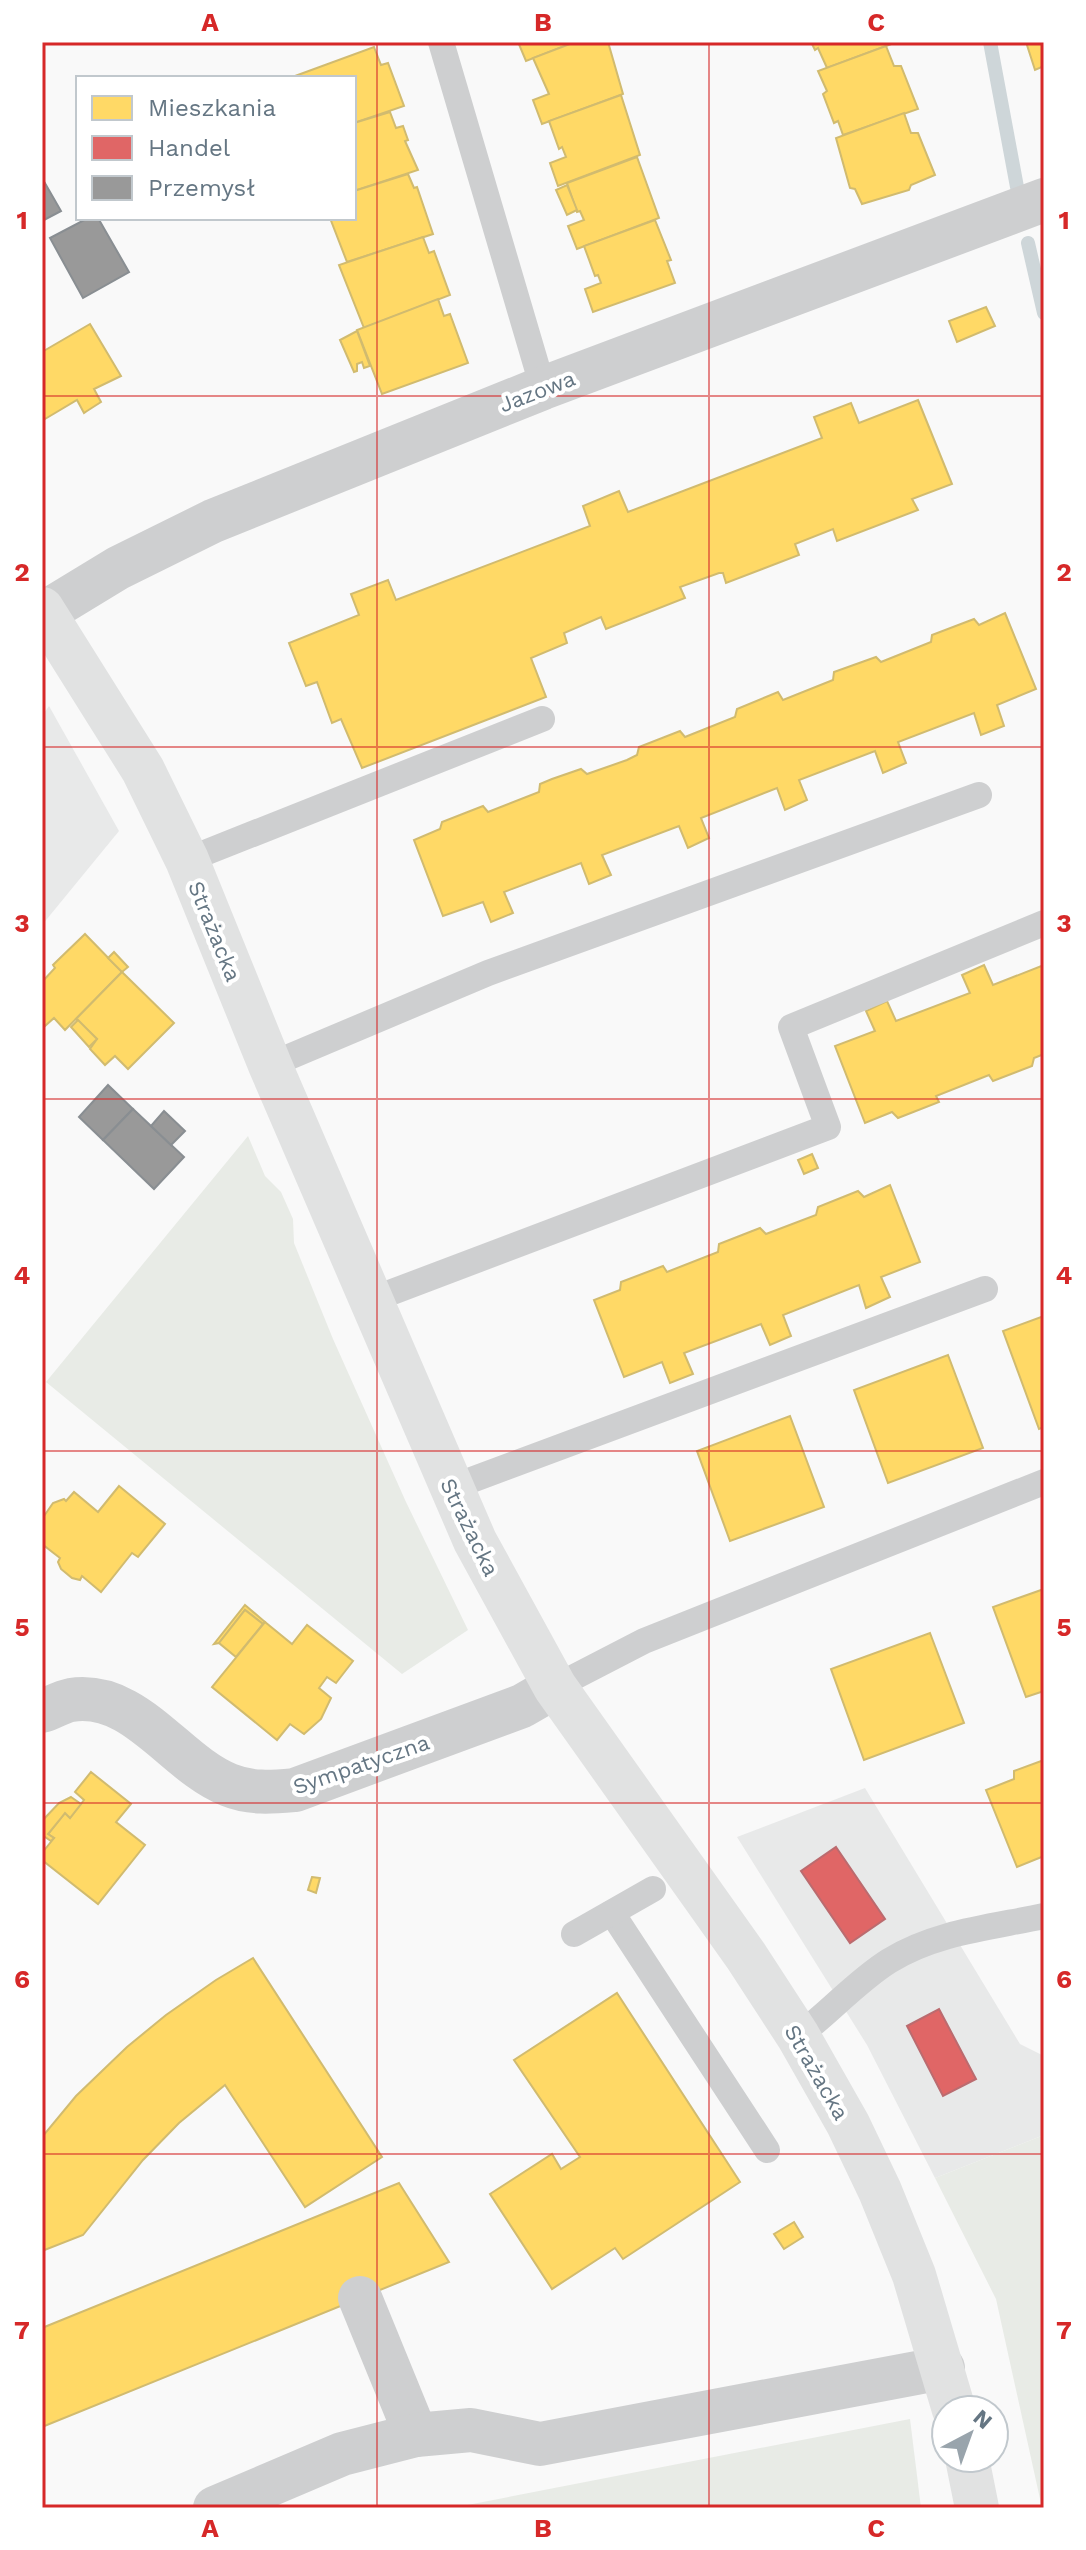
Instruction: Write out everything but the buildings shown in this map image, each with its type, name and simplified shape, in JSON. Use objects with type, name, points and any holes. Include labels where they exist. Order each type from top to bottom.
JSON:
[{"type":"street","name":"Jazowa","points":[[43,611],[118,568],[213,521],[543,388],[1044,200]]},
{"type":"street","name":"Strażacka","points":[[43,611],[143,770],[187,860],[270,1065],[450,1488],[511,1610],[555,1687],[694,1882],[798,2036],[848,2124],[880,2191],[914,2275],[950,2394]]},
{"type":"street","name":"Sympatyczna","points":[[42,1711],[70,1700],[96,1701],[126,1711],[207,1772],[229,1785],[261,1793],[295,1790],[522,1706],[555,1687]]},
{"type":"street","points":[[360,2298],[416,2435]]},
{"type":"street","points":[[215,2508],[342,2454],[416,2435],[471,2430],[540,2444],[943,2368]]},
{"type":"street","points":[[970,2474],[977,2508]]},
{"type":"lane","points":[[441,42],[543,388]]},
{"type":"lane","points":[[187,860],[542,719]]},
{"type":"lane","points":[[270,1065],[488,973],[979,795]]},
{"type":"lane","points":[[371,1300],[828,1127],[791,1027],[1044,923]]},
{"type":"lane","points":[[450,1488],[985,1289]]},
{"type":"lane","points":[[555,1687],[644,1641],[1044,1482]]},
{"type":"lane","points":[[574,1934],[653,1889]]},
{"type":"lane","points":[[612,1913],[767,2150]]},
{"type":"lane","points":[[798,2036],[888,1962],[916,1947],[951,1936],[1044,1916]]},
{"type":"shaded area","points":[[49,706],[119,831],[42,925],[42,716]]},
{"type":"shaded area","points":[[248,1136],[265,1176],[281,1192],[293,1219],[294,1243],[333,1339],[468,1630],[402,1674],[46,1382]]},
{"type":"shaded area","points":[[865,1788],[1020,2044],[1044,2056],[1044,2135],[935,2178],[867,2045],[737,1837]]},
{"type":"shaded area","points":[[1044,2135],[1042,2508],[996,2299],[935,2178]]},
{"type":"shaded area","points":[[910,2419],[921,2508],[452,2508]]},
{"type":"waterway","points":[[990,42],[1017,187]]},
{"type":"waterway","points":[[1028,243],[1044,313]]}]
